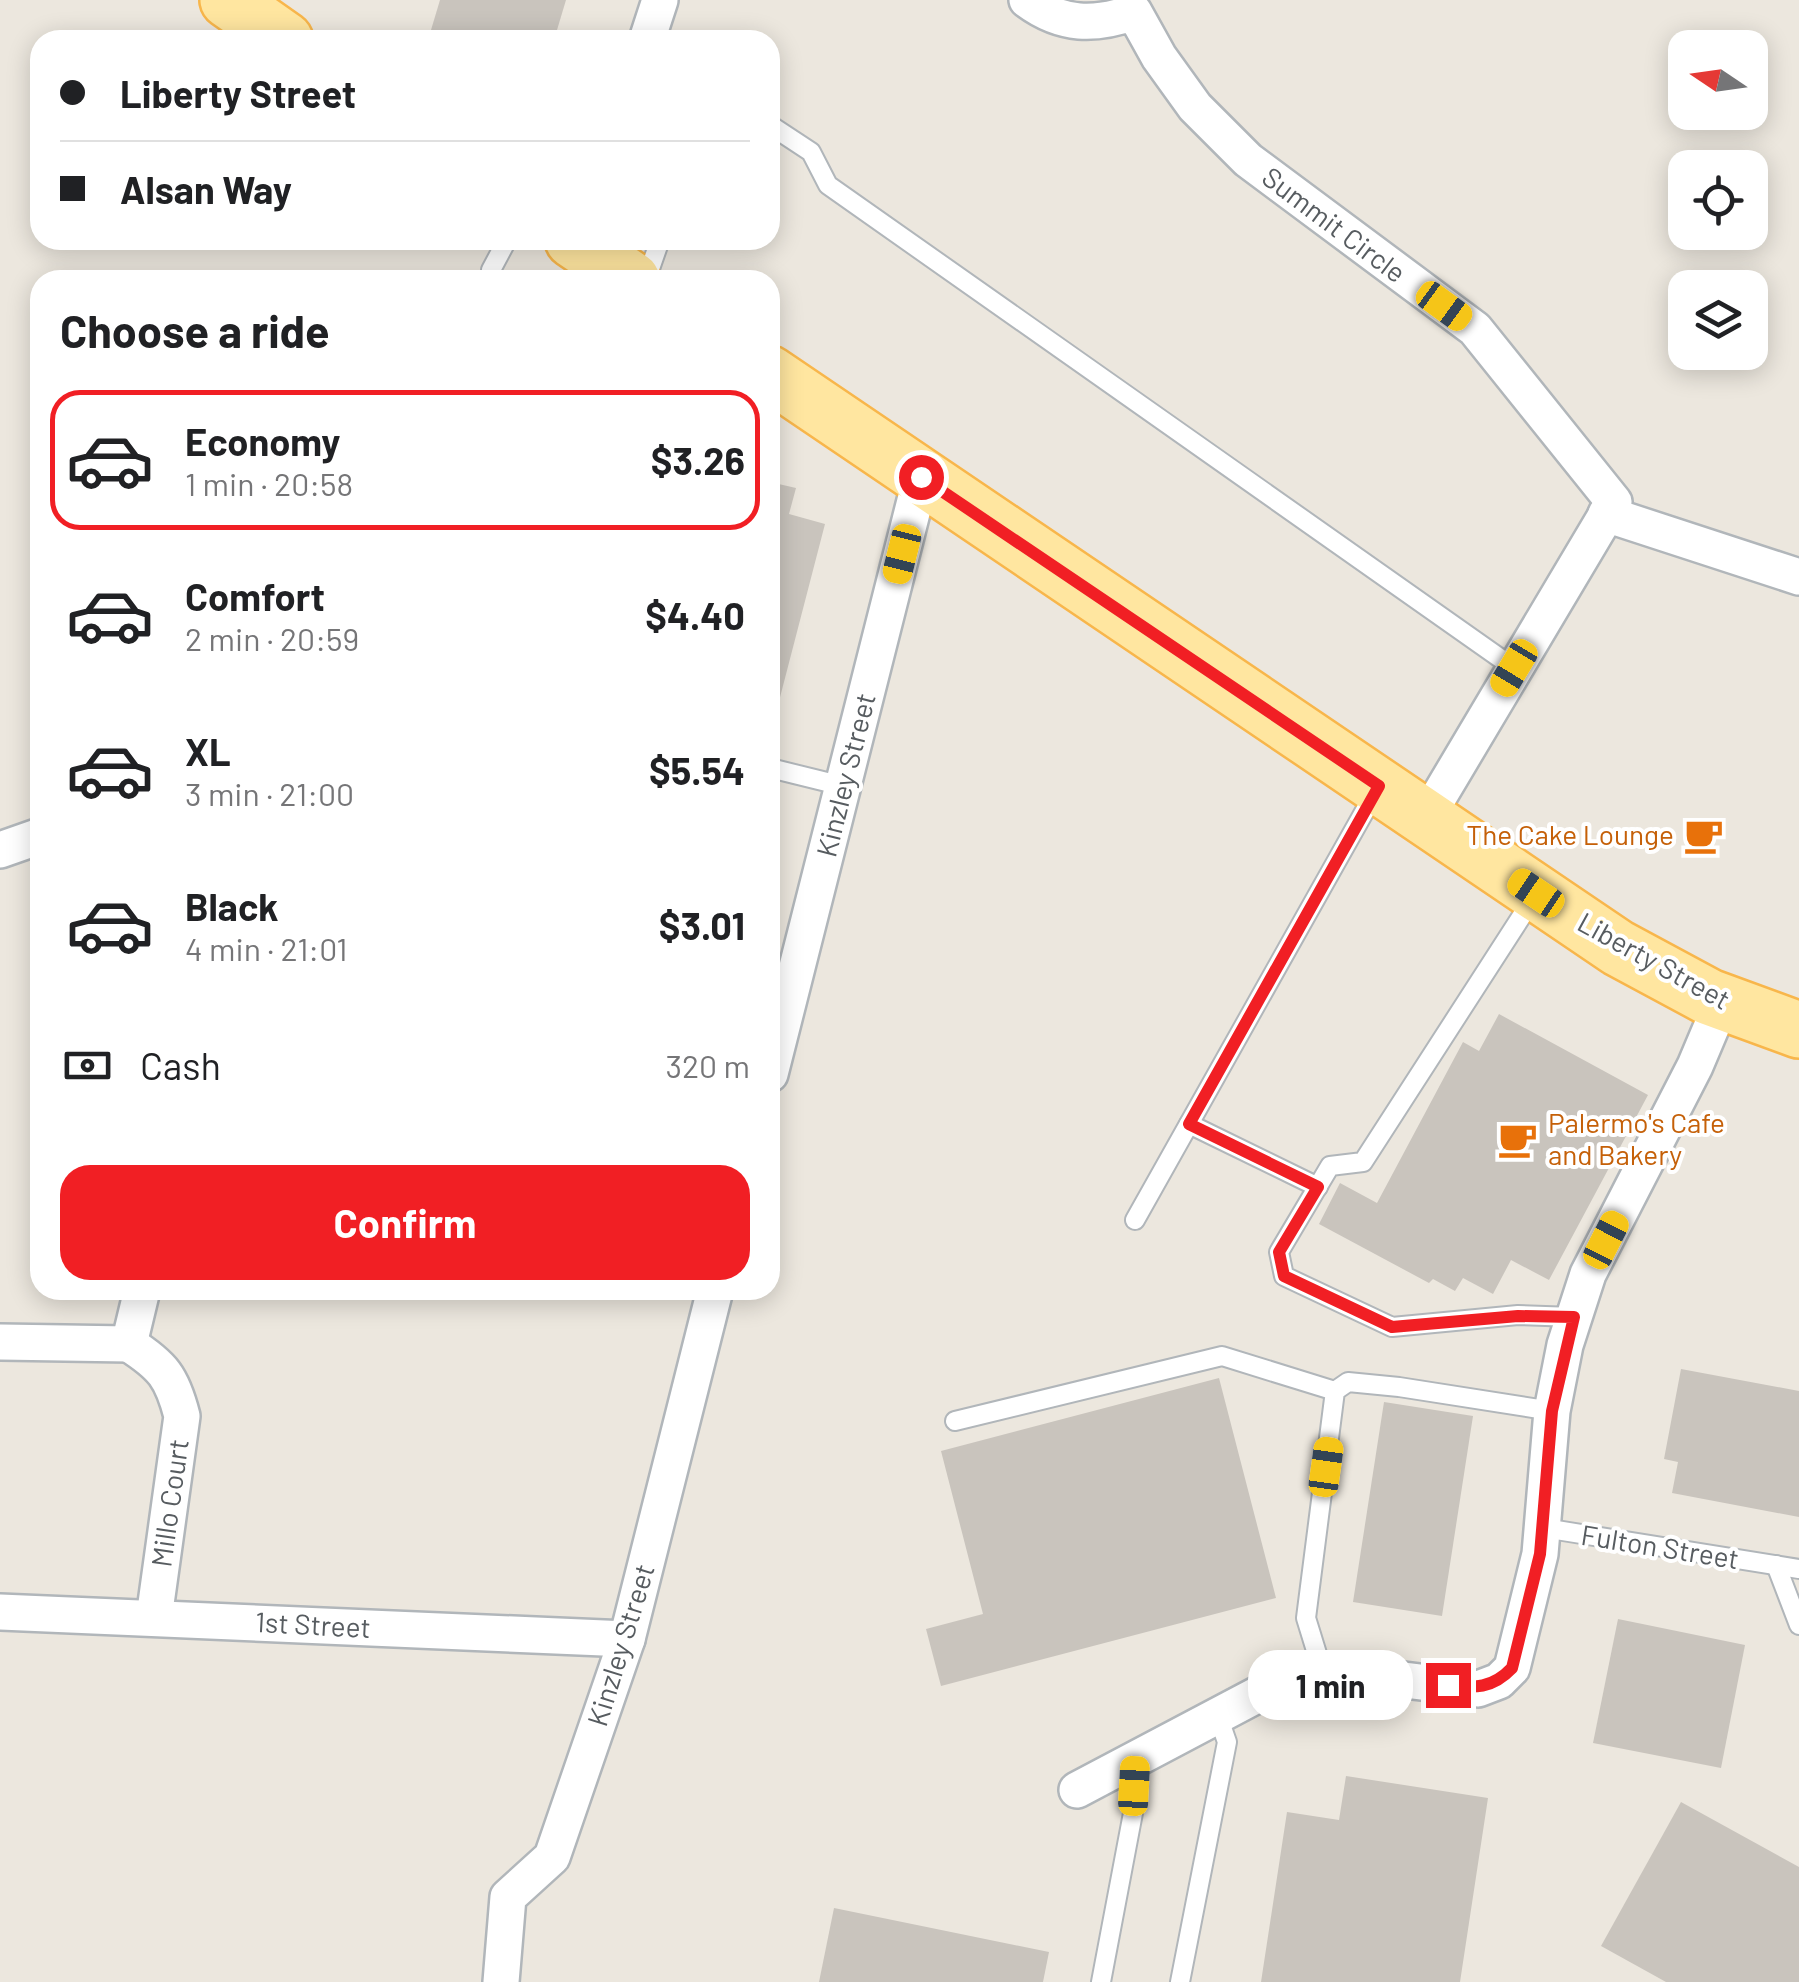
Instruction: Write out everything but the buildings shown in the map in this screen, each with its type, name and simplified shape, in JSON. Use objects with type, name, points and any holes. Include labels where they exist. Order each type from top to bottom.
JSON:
[{"type":"main road","points":[[228,0],[271,30]]},
{"type":"main road","points":[[590,250],[618,270]]},
{"type":"main road","name":"Liberty Street","points":[[780,381],[1618,948],[1722,1002],[1799,1030]]},
{"type":"street","points":[[650,30],[660,0]]},
{"type":"street","name":"Summit Circle","points":[[1028,0],[1046,13],[1077,23],[1106,22],[1134,12],[1159,57],[1195,107],[1248,160],[1476,330],[1614,502],[1606,514]]},
{"type":"street","name":"Kinzley Street","points":[[780,1035],[921,477]]},
{"type":"street","points":[[1426,818],[1606,514],[1799,577]]},
{"type":"street","points":[[0,850],[30,837]]},
{"type":"street","points":[[1077,1790],[1289,1678],[1322,1670],[1478,1688],[1499,1681],[1512,1668],[1544,1528],[1552,1411],[1574,1317],[1588,1274],[1696,1066],[1722,1002]]},
{"type":"street","points":[[0,1342],[130,1344],[140,1300]]},
{"type":"street","name":"Kinzley Street","points":[[501,1982],[508,1898],[552,1857],[626,1639],[712,1300]]},
{"type":"street","name":"Millo Court","points":[[130,1344],[158,1362],[174,1386],[182,1416],[154,1618]]},
{"type":"street","name":"1st Street","points":[[0,1612],[626,1639]]},
{"type":"lane","points":[[780,132],[811,152],[828,185],[1514,668]]},
{"type":"lane","points":[[491,270],[501,250]]},
{"type":"lane","points":[[780,770],[843,786]]},
{"type":"lane","points":[[1136,1220],[1379,786]]},
{"type":"lane","points":[[1536,893],[1363,1162],[1330,1166],[1279,1252],[1284,1276],[1392,1327],[1518,1316],[1574,1317]]},
{"type":"lane","points":[[1189,1124],[1318,1187]]},
{"type":"lane","points":[[955,1421],[1222,1356],[1336,1391]]},
{"type":"lane","points":[[1322,1670],[1306,1618],[1336,1391],[1348,1382],[1365,1383],[1552,1411]]},
{"type":"lane","name":"Fulton Street","points":[[1544,1528],[1799,1568]]},
{"type":"lane","points":[[1776,1565],[1799,1625]]},
{"type":"lane","points":[[1180,1982],[1227,1742],[1218,1716]]},
{"type":"lane","points":[[1102,1982],[1133,1813],[1136,1759]]},
{"type":"place","name":"The Cake Lounge","points":[[1704,835]]},
{"type":"place","name":"Palermo's Cafe and Bakery","points":[[1518,1139]]},
{"type":"route","points":[[921,477],[1379,786],[1189,1124],[1318,1187],[1279,1252],[1284,1276],[1392,1327],[1518,1316],[1574,1317],[1552,1411],[1540,1554],[1512,1668],[1499,1681],[1478,1688],[1448,1685]]}]
